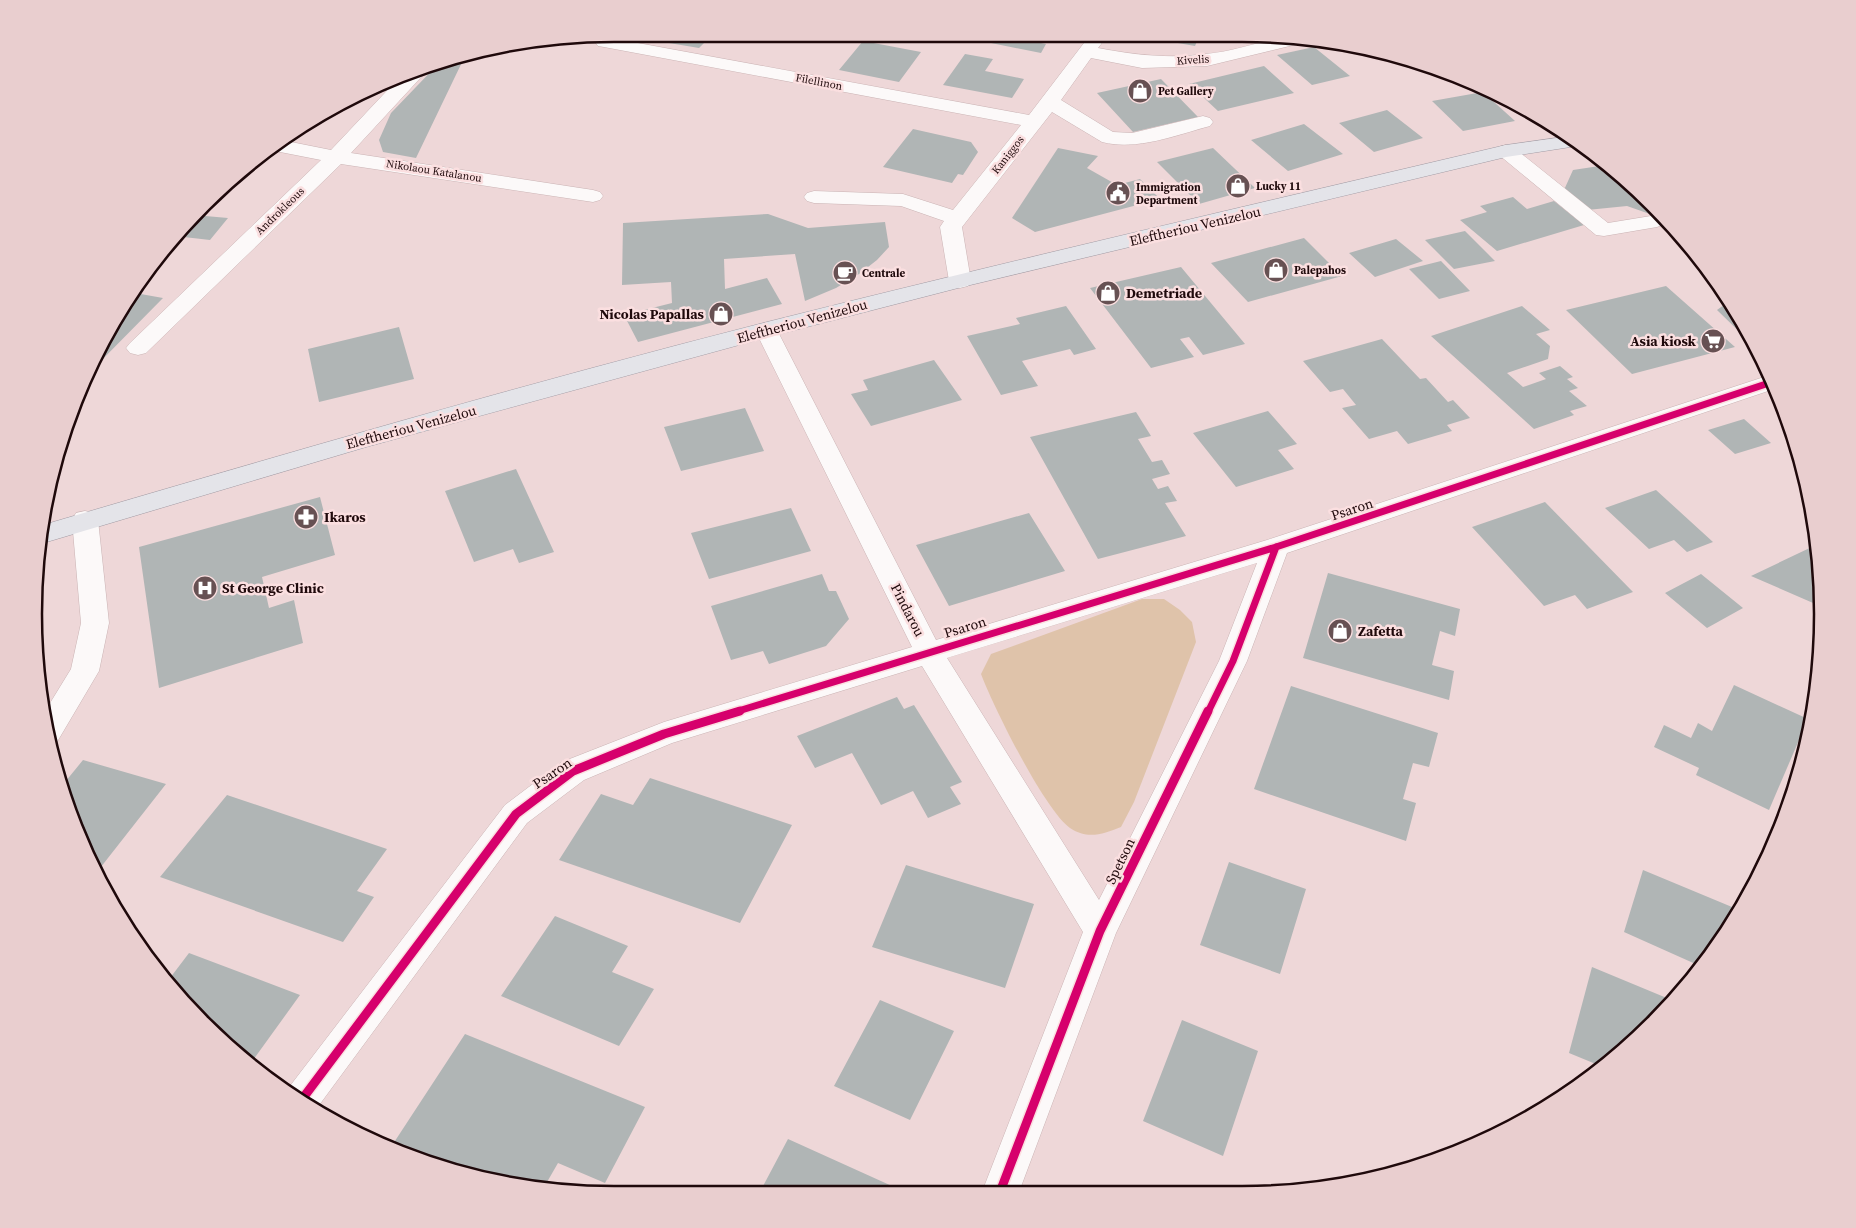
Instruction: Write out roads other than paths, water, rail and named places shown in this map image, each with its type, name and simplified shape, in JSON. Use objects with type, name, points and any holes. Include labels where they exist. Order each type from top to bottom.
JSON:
[{"type":"main road","name":"Eleftheriou Venizelou","points":[[48,533],[85,520],[359,440],[766,330],[960,281],[1506,152],[1565,143]]},
{"type":"street","name":"Filellinon","points":[[606,42],[1034,122]]},
{"type":"street","name":"Kivelis","points":[[1092,46],[1142,62],[1206,60],[1275,44]]},
{"type":"street","name":"Kaniggos","points":[[960,281],[951,227],[1092,46]]},
{"type":"street","name":"Androkleous","points":[[138,348],[336,157],[405,82]]},
{"type":"street","points":[[1050,102],[1109,138],[1132,139],[1203,122]]},
{"type":"street","name":"Nikolaou Katalanou","points":[[285,147],[336,157],[593,196]]},
{"type":"street","points":[[1506,152],[1604,230],[1657,221]]},
{"type":"street","points":[[814,197],[903,200],[958,219]]},
{"type":"street","name":"Pindarou","points":[[766,330],[928,652],[1100,931]]},
{"type":"street","name":"Psaron","points":[[305,1095],[516,814],[573,771],[664,734],[1276,547],[1765,384]]},
{"type":"street","points":[[53,724],[84,671],[95,624],[85,520]]},
{"type":"street","name":"Spetson","points":[[1002,1186],[1100,931],[1233,661],[1276,547]]},
{"type":"place","name":"Pet Gallery","points":[[1140,91]]},
{"type":"place","name":"Lucky 11","points":[[1238,186]]},
{"type":"place","name":"Immigration Department","points":[[1118,193]]},
{"type":"place","name":"Palepahos","points":[[1276,270]]},
{"type":"place","name":"Centrale","points":[[845,273]]},
{"type":"place","name":"Demetriade","points":[[1108,293]]},
{"type":"place","name":"Nicolas Papallas","points":[[721,314]]},
{"type":"place","name":"Asia kiosk","points":[[1713,341]]},
{"type":"place","name":"Ikaros","points":[[306,517]]},
{"type":"place","name":"St George Clinic","points":[[205,588]]},
{"type":"place","name":"Zafetta","points":[[1340,631]]}]
